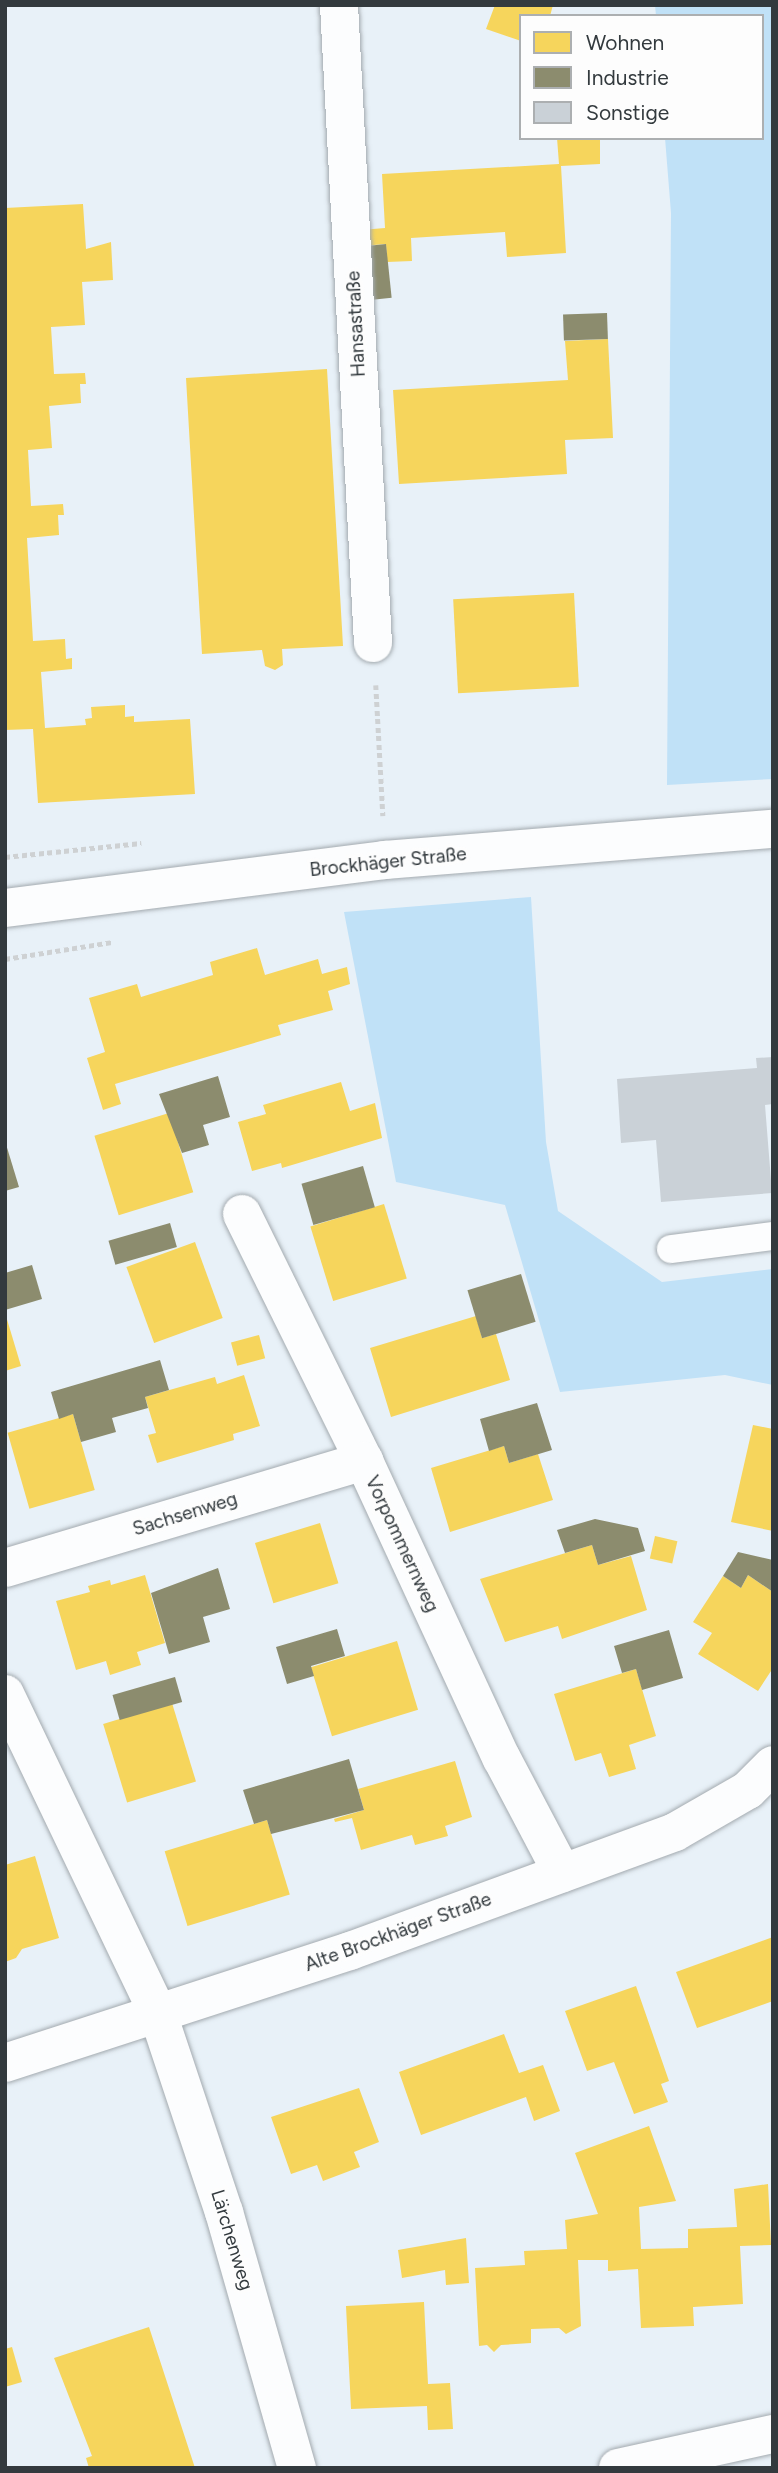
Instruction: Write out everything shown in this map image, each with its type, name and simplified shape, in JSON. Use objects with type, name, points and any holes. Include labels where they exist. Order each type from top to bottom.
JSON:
[{"type":"street","name":"Hansastraße","points":[[339,5],[373,643]]},
{"type":"street","name":"Brockhäger Straße","points":[[5,908],[385,860],[773,829]]},
{"type":"street","name":"Vorpommernweg","points":[[242,1214],[364,1461],[502,1759],[562,1873]]},
{"type":"street","name":"Sachsenweg","points":[[5,1568],[364,1461]]},
{"type":"street","points":[[5,1694],[158,2014]]},
{"type":"street","name":"Alte Brockhäger Straße","points":[[5,2063],[350,1951],[676,1832],[748,1790],[773,1765]]},
{"type":"street","name":"Lärchenweg","points":[[158,2014],[225,2211],[297,2468]]},
{"type":"street","points":[[618,2468],[703,2459],[773,2434]]},
{"type":"lane","points":[[671,1249],[773,1236]]},
{"type":"path","points":[[373,643],[385,860]]},
{"type":"shaded area","points":[[655,5],[773,5],[773,779],[667,785],[671,213],[665,140],[764,140],[764,14],[656,14]]},
{"type":"shaded area","points":[[531,897],[546,1142],[558,1211],[662,1282],[773,1269],[773,1385],[725,1375],[560,1392],[505,1205],[396,1182],[344,912]]},
{"type":"building: Wohnen","points":[[495,5],[553,5],[551,14],[519,14],[519,40],[486,29]]},
{"type":"building: Wohnen","points":[[557,140],[600,140],[600,164],[561,166],[566,253],[507,257],[505,232],[411,238],[412,261],[387,262],[386,244],[362,246],[361,230],[385,228],[382,174],[559,164]]},
{"type":"building: Wohnen","points":[[83,204],[86,249],[111,242],[113,280],[82,282],[85,325],[51,327],[54,374],[85,373],[86,384],[80,384],[81,403],[49,406],[52,448],[28,450],[31,506],[63,504],[64,515],[58,515],[59,535],[27,538],[33,641],[65,639],[66,659],[72,658],[72,669],[41,672],[45,728],[86,725],[85,719],[92,718],[91,707],[125,705],[125,717],[134,716],[134,722],[190,719],[195,794],[38,803],[33,729],[5,730],[5,208]]},
{"type":"building: Wohnen","points":[[608,339],[613,438],[565,440],[567,474],[399,484],[393,390],[568,380],[565,341]]},
{"type":"building: Wohnen","points":[[327,369],[343,646],[282,649],[283,665],[275,670],[265,666],[262,650],[202,654],[186,378]]},
{"type":"building: Wohnen","points":[[574,593],[579,687],[458,693],[453,599]]},
{"type":"building: Wohnen","points":[[257,948],[265,975],[318,959],[322,974],[347,967],[350,984],[328,991],[333,1010],[278,1025],[281,1035],[115,1084],[121,1104],[103,1110],[87,1058],[105,1052],[89,998],[137,984],[141,997],[213,975],[210,962]]},
{"type":"building: Wohnen","points":[[341,1082],[350,1111],[375,1103],[382,1138],[282,1168],[281,1163],[252,1171],[238,1122],[266,1114],[263,1105]]},
{"type":"building: Wohnen","points":[[169,1113],[193,1192],[119,1215],[94,1136]]},
{"type":"building: Wohnen","points":[[384,1204],[407,1279],[333,1301],[310,1227]]},
{"type":"building: Wohnen","points":[[195,1242],[223,1318],[154,1343],[126,1267]]},
{"type":"building: Wohnen","points":[[476,1316],[482,1338],[496,1334],[510,1380],[391,1417],[370,1348]]},
{"type":"building: Wohnen","points":[[5,1317],[21,1366],[5,1371]]},
{"type":"building: Wohnen","points":[[259,1335],[265,1358],[237,1366],[231,1343]]},
{"type":"building: Wohnen","points":[[244,1375],[260,1426],[233,1434],[234,1440],[157,1463],[148,1435],[156,1433],[145,1397],[215,1377],[217,1384]]},
{"type":"building: Wohnen","points":[[73,1414],[95,1490],[29,1509],[8,1433]]},
{"type":"building: Wohnen","points":[[753,1425],[773,1429],[773,1531],[731,1522]]},
{"type":"building: Wohnen","points":[[504,1446],[509,1463],[538,1454],[553,1500],[450,1532],[431,1468]]},
{"type":"building: Wohnen","points":[[320,1523],[338,1583],[273,1603],[255,1543]]},
{"type":"building: Wohnen","points":[[655,1536],[677,1541],[672,1564],[650,1558]]},
{"type":"building: Wohnen","points":[[592,1545],[598,1565],[631,1556],[647,1610],[562,1639],[558,1626],[505,1642],[480,1579]]},
{"type":"building: Wohnen","points":[[145,1575],[165,1643],[137,1652],[141,1665],[110,1675],[106,1661],[76,1670],[56,1601],[90,1592],[88,1586],[110,1580],[111,1585]]},
{"type":"building: Wohnen","points":[[748,1575],[773,1592],[773,1668],[758,1691],[698,1654],[712,1633],[693,1622],[723,1576],[741,1588]]},
{"type":"building: Wohnen","points":[[397,1641],[418,1710],[332,1736],[311,1667]]},
{"type":"building: Wohnen","points":[[636,1669],[656,1736],[629,1745],[636,1769],[609,1777],[601,1753],[575,1761],[554,1694]]},
{"type":"building: Wohnen","points":[[172,1703],[196,1781],[127,1802],[103,1724]]},
{"type":"building: Wohnen","points":[[455,1761],[472,1817],[445,1826],[448,1836],[415,1845],[412,1835],[361,1850],[352,1818],[335,1822],[334,1819],[364,1810],[358,1789]]},
{"type":"building: Wohnen","points":[[267,1820],[290,1895],[187,1926],[165,1851]]},
{"type":"building: Wohnen","points":[[35,1856],[59,1938],[22,1949],[16,1958],[5,1962],[5,1865]]},
{"type":"building: Wohnen","points":[[773,1937],[773,2001],[697,2028],[676,1972]]},
{"type":"building: Wohnen","points":[[636,1986],[669,2081],[661,2084],[668,2102],[634,2114],[614,2062],[587,2071],[565,2011]]},
{"type":"building: Wohnen","points":[[504,2034],[519,2073],[543,2065],[560,2111],[534,2121],[526,2097],[421,2135],[399,2072]]},
{"type":"building: Wohnen","points":[[359,2088],[379,2142],[354,2152],[360,2167],[323,2181],[317,2165],[291,2174],[271,2117]]},
{"type":"building: Wohnen","points":[[649,2126],[676,2201],[639,2207],[641,2249],[688,2248],[688,2229],[737,2227],[734,2189],[768,2184],[771,2245],[740,2246],[743,2304],[693,2307],[694,2326],[641,2328],[638,2269],[608,2271],[608,2260],[578,2260],[581,2326],[566,2334],[559,2328],[531,2329],[531,2343],[501,2345],[494,2352],[487,2345],[479,2346],[475,2268],[525,2265],[524,2251],[567,2249],[565,2220],[598,2214],[575,2153]]},
{"type":"building: Wohnen","points":[[466,2238],[469,2283],[446,2285],[445,2270],[402,2278],[398,2250]]},
{"type":"building: Wohnen","points":[[424,2302],[428,2384],[450,2383],[453,2429],[428,2430],[427,2406],[351,2409],[346,2306]]},
{"type":"building: Wohnen","points":[[149,2327],[195,2468],[89,2468],[86,2458],[92,2456],[54,2358]]},
{"type":"building: Wohnen","points":[[12,2347],[22,2382],[5,2387],[5,2349]]},
{"type":"building: Industrie","points":[[386,244],[392,298],[368,300],[362,247]]},
{"type":"building: Industrie","points":[[607,313],[608,339],[564,341],[563,315]]},
{"type":"building: Industrie","points":[[218,1076],[230,1117],[203,1125],[209,1145],[182,1153],[159,1094]]},
{"type":"building: Industrie","points":[[5,1141],[19,1187],[5,1191]]},
{"type":"building: Industrie","points":[[363,1166],[375,1207],[313,1225],[301,1184]]},
{"type":"building: Industrie","points":[[170,1223],[177,1247],[115,1265],[108,1241]]},
{"type":"building: Industrie","points":[[32,1265],[42,1299],[5,1310],[5,1273]]},
{"type":"building: Industrie","points":[[521,1274],[536,1322],[482,1338],[467,1290]]},
{"type":"building: Industrie","points":[[160,1360],[169,1390],[145,1397],[148,1408],[112,1418],[116,1432],[81,1442],[73,1414],[59,1419],[51,1392]]},
{"type":"building: Industrie","points":[[537,1403],[552,1450],[509,1463],[504,1446],[489,1451],[480,1419]]},
{"type":"building: Industrie","points":[[595,1519],[638,1528],[645,1551],[598,1565],[592,1545],[565,1553],[557,1530]]},
{"type":"building: Industrie","points":[[738,1552],[773,1560],[773,1592],[748,1575],[741,1588],[723,1576]]},
{"type":"building: Industrie","points":[[218,1568],[230,1609],[203,1617],[210,1642],[169,1654],[151,1593]]},
{"type":"building: Industrie","points":[[337,1629],[345,1656],[311,1666],[314,1676],[287,1684],[276,1647]]},
{"type":"building: Industrie","points":[[669,1630],[683,1678],[642,1690],[636,1669],[622,1673],[614,1646]]},
{"type":"building: Industrie","points":[[175,1677],[182,1702],[120,1720],[113,1695]]},
{"type":"building: Industrie","points":[[349,1759],[364,1810],[271,1834],[267,1820],[254,1824],[243,1790]]},
{"type":"building: Sonstige","points":[[773,1057],[773,1104],[765,1105],[772,1193],[661,1202],[656,1140],[621,1143],[617,1079],[757,1068],[756,1058]]}]
